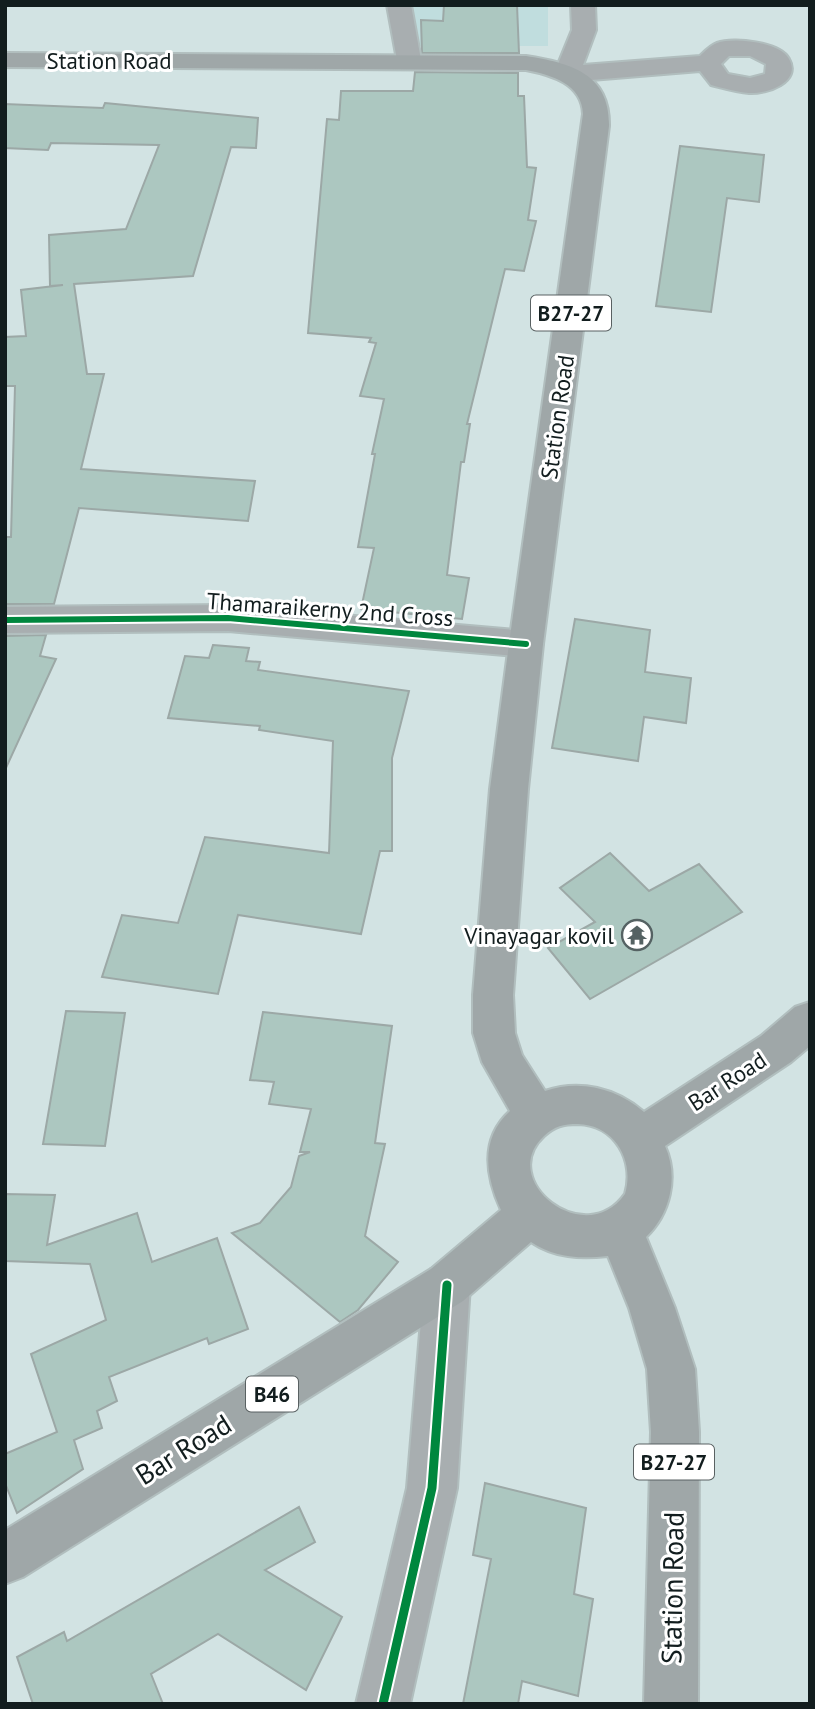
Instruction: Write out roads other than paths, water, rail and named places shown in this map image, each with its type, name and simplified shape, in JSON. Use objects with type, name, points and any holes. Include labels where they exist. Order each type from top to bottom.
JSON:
[{"type":"main road","name":"Station Road","points":[[5,60],[409,60],[526,63],[567,74],[587,87],[595,102],[596,126],[526,644],[508,801],[493,995],[494,1033],[503,1062],[536,1115]]},
{"type":"main road","name":"Bar Road","points":[[640,1138],[776,1049],[810,1020]]},
{"type":"main road","points":[[562,1105],[590,1105],[617,1116],[640,1138],[650,1160],[652,1187],[641,1212],[620,1230],[590,1239],[557,1234],[529,1215],[512,1190],[508,1162],[516,1135],[536,1115],[562,1105]]},
{"type":"main road","name":"Bar Road","points":[[5,1559],[447,1284],[529,1215]]},
{"type":"main road","name":"Station Road","points":[[620,1230],[652,1308],[671,1369],[675,1432],[671,1704]]},
{"type":"street","points":[[399,5],[409,60]]},
{"type":"street","points":[[583,5],[584,30],[567,74],[708,63]]},
{"type":"street","name":"Thamaraikerny 2nd Cross","points":[[5,620],[228,618],[526,644]]},
{"type":"street","points":[[383,1704],[432,1488],[447,1284]]},
{"type":"place","name":"Vinayagar kovil","points":[[637,935]]}]
